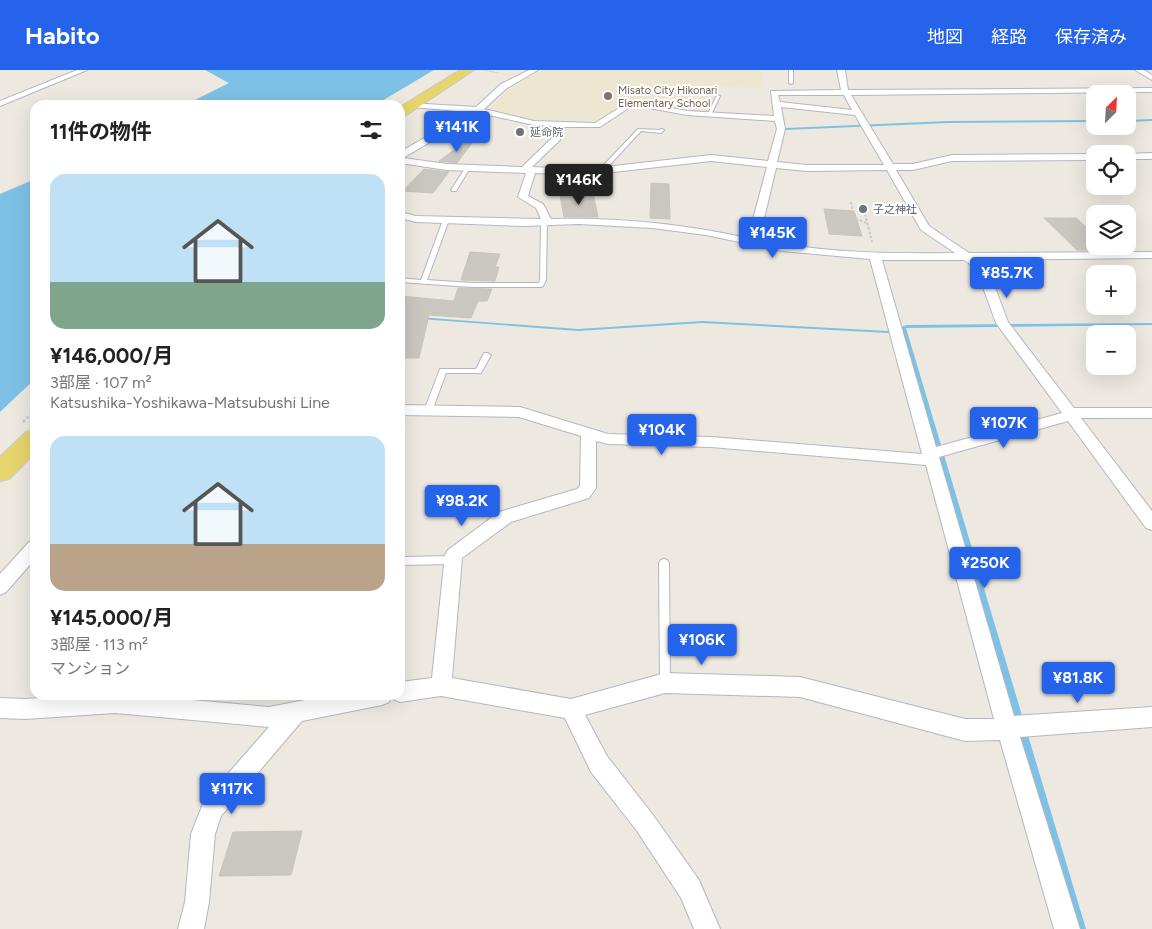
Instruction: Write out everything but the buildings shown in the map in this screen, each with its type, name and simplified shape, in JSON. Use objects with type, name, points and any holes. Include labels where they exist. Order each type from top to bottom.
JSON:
[{"type":"main road","points":[[405,110],[468,70]]},
{"type":"main road","points":[[0,472],[30,443]]},
{"type":"street","points":[[0,104],[84,70]]},
{"type":"street","points":[[405,153],[478,110],[499,89],[534,70]]},
{"type":"street","points":[[841,70],[846,92],[925,228],[981,266],[1002,323],[1152,523]]},
{"type":"street","points":[[1138,70],[1152,78]]},
{"type":"street","points":[[753,242],[781,129],[774,93],[1152,90]]},
{"type":"street","points":[[412,105],[478,110],[528,122],[561,124],[596,125],[632,102],[663,110],[780,119]]},
{"type":"street","points":[[777,104],[858,113]]},
{"type":"street","points":[[545,223],[542,208],[538,203],[523,197],[528,171],[557,138],[561,124]]},
{"type":"street","points":[[1136,156],[1152,156]]},
{"type":"street","points":[[405,161],[468,168],[587,172],[711,158],[807,168],[913,167],[952,158],[1086,157]]},
{"type":"street","points":[[405,216],[416,219],[545,223],[579,221],[652,225],[706,232],[821,253],[875,256],[1152,255]]},
{"type":"street","points":[[875,256],[930,457],[1067,929]]},
{"type":"street","points":[[405,410],[520,412],[608,440],[710,442],[930,457],[1070,414],[1152,413]]},
{"type":"street","points":[[441,686],[454,555],[505,517],[583,494],[588,488],[589,433]]},
{"type":"street","points":[[0,587],[30,553]]},
{"type":"street","points":[[405,691],[441,686],[570,709],[665,683],[800,687],[965,730],[1152,717]]},
{"type":"street","points":[[0,708],[25,709],[161,702],[269,717],[353,700]]},
{"type":"street","points":[[570,709],[599,764],[645,823],[690,889],[707,929]]},
{"type":"street","points":[[191,929],[197,902],[203,834],[212,809],[296,712]]},
{"type":"lane","points":[[791,70],[791,83]]},
{"type":"lane","points":[[709,115],[718,96]]},
{"type":"lane","points":[[602,170],[640,130],[661,132],[662,130]]},
{"type":"lane","points":[[454,190],[468,168]]},
{"type":"lane","points":[[423,282],[446,220]]},
{"type":"lane","points":[[405,280],[472,285],[542,285],[545,223]]},
{"type":"lane","points":[[428,411],[443,371],[478,371],[487,355]]},
{"type":"lane","points":[[405,561],[454,560]]},
{"type":"lane","points":[[664,563],[665,683]]},
{"type":"path","points":[[441,166],[480,136]]},
{"type":"path","points":[[851,202],[854,218],[867,224]]},
{"type":"path","points":[[865,214],[875,256]]},
{"type":"shaded area","name":"Misato City Hikonari Elementary School","points":[[542,70],[762,70],[764,89],[719,86],[707,112],[663,107],[632,99],[606,116],[585,121],[534,120],[488,110],[516,82]]},
{"type":"water","points":[[205,70],[434,70],[383,100],[195,100],[229,83]]},
{"type":"water","points":[[30,181],[30,384],[0,412],[0,194]]},
{"type":"waterway","points":[[1136,121],[1152,120]]},
{"type":"waterway","points":[[786,129],[948,122],[1086,121]]},
{"type":"waterway","points":[[420,318],[578,330],[702,322],[888,332],[903,327]]},
{"type":"waterway","points":[[903,327],[1152,324]]},
{"type":"waterway","points":[[903,327],[1081,929]]},
{"type":"place","name":"Misato City Hikonari Elementary School","points":[[608,96]]},
{"type":"place","name":"延命院","points":[[520,132]]},
{"type":"place","name":"子之神社","points":[[863,209]]}]
